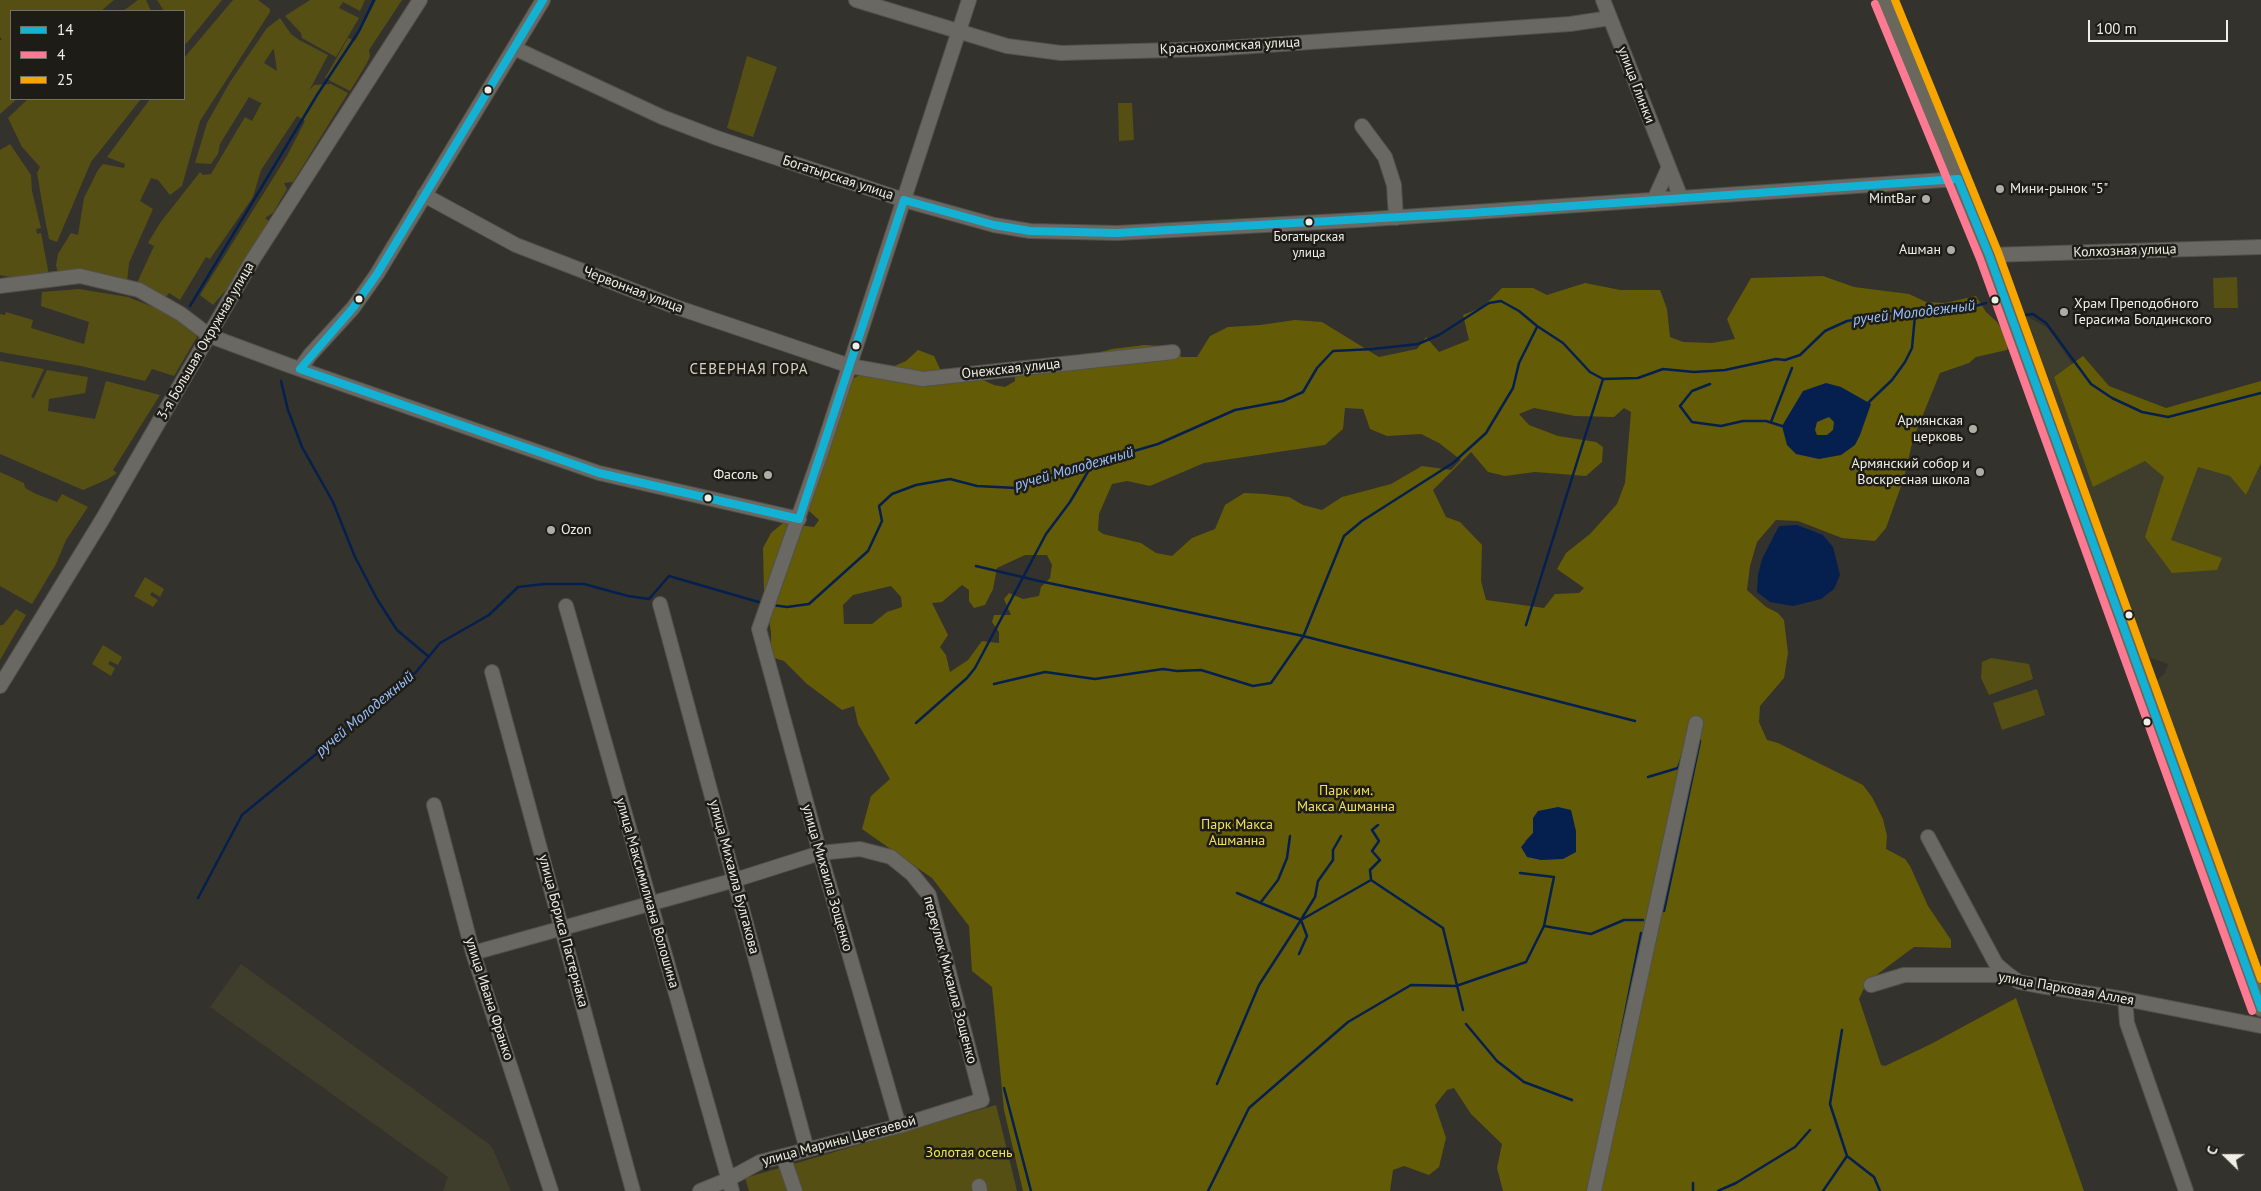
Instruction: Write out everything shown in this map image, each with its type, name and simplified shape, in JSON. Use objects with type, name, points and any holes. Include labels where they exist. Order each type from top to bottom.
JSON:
[{"type":"main road","points":[[1884,0],[1989,254],[2261,1008]]},
{"type":"street","name":"3-я Большая Окружная улица","points":[[0,686],[102,520],[252,261],[420,0]]},
{"type":"street","points":[[300,370],[310,354],[352,308],[377,274],[543,0]]},
{"type":"street","name":"Краснохолмская улица","points":[[856,0],[1007,46],[1061,53],[1210,49],[1570,24],[1610,18]]},
{"type":"street","points":[[0,286],[80,276],[139,290],[181,314],[210,336],[300,370],[599,473],[799,519],[969,0]]},
{"type":"street","name":"улица Глинки","points":[[1603,0],[1680,198]]},
{"type":"street","name":"Богатырская улица","points":[[514,48],[689,128],[904,200],[994,225],[1056,233],[1117,233],[1396,218],[1958,179]]},
{"type":"street","points":[[1362,126],[1384,157],[1394,185],[1396,218]]},
{"type":"street","points":[[1654,200],[1668,169]]},
{"type":"street","name":"Червонная улица","points":[[424,195],[516,245],[676,307],[850,366]]},
{"type":"street","name":"Колхозная улица","points":[[1989,254],[2261,247]]},
{"type":"street","name":"Онежская улица","points":[[850,366],[923,379],[1172,352]]},
{"type":"street","name":"улица Михаила Зощенко","points":[[799,519],[758,629],[899,1126]]},
{"type":"street","name":"улица Михаила Булгакова","points":[[660,604],[806,1150]]},
{"type":"street","name":"улица Максимилиана Волошина","points":[[566,606],[729,1186]]},
{"type":"street","name":"улица Бориса Пастернака","points":[[492,672],[634,1191]]},
{"type":"street","points":[[1594,1191],[1696,723]]},
{"type":"street","name":"улица Ивана Франко","points":[[434,805],[473,953],[551,1191]]},
{"type":"street","points":[[1928,837],[1996,964],[2009,975]]},
{"type":"street","name":"переулок Михаила Зощенко","points":[[473,953],[735,880],[820,853],[860,849],[891,857],[912,874],[929,895],[982,1100]]},
{"type":"street","name":"улица Парковая Аллея","points":[[1871,985],[1904,975],[2009,975],[2019,982],[2125,999],[2261,1026]]},
{"type":"street","points":[[2125,999],[2127,1023],[2156,1111],[2186,1191]]},
{"type":"street","name":"улица Марины Цветаевой","points":[[700,1191],[729,1186],[760,1162],[899,1126],[982,1100]]},
{"type":"street","points":[[783,1156],[795,1191]]},
{"type":"shaded area","points":[[2026,316],[2048,328],[2089,388],[2133,415],[2261,398],[2261,972],[2156,681],[2165,673],[2168,664],[2148,657]]},
{"type":"shaded area","points":[[241,964],[489,1144],[493,1149],[511,1191],[443,1191],[448,1177],[210,1007]]},
{"type":"green space","points":[[0,0],[114,0],[102,10],[10,10],[10,100],[16,100],[0,114],[0,40],[2,40],[0,37]]},
{"type":"green space","points":[[138,0],[146,0],[151,10],[124,10]]},
{"type":"green space","points":[[157,0],[222,0],[186,44],[185,10],[163,10]]},
{"type":"green space","points":[[233,0],[258,0],[270,9],[270,12],[200,121],[182,186],[170,195],[158,180],[151,178],[140,201],[153,209],[129,263],[127,282],[58,273],[56,265],[58,254],[71,233],[78,235],[84,198],[98,170],[103,164],[124,168],[125,164],[107,157],[149,100],[185,100],[185,57]]},
{"type":"green space","points":[[310,0],[365,0],[360,11],[343,2],[339,8],[359,18],[336,57],[302,38],[301,33],[285,16]]},
{"type":"green space","points":[[376,0],[402,0],[369,50],[370,56],[367,63],[350,91],[325,78],[348,38],[355,41]]},
{"type":"green space","points":[[280,18],[291,34],[328,55],[309,91],[314,85],[331,84],[348,93],[293,182],[284,183],[287,189],[273,213],[265,218],[269,221],[238,276],[213,305],[200,295],[287,156],[305,121],[297,116],[261,170],[253,197],[210,259],[206,257],[180,300],[169,293],[166,297],[137,283],[154,246],[148,243],[160,223],[200,172],[203,175],[211,174],[245,117],[252,121],[262,102],[249,97],[220,144],[218,154],[211,164],[195,163],[207,123],[230,82],[267,28]],"holes":[[[274,50],[277,71],[264,63]]]},
{"type":"green space","points":[[747,56],[777,67],[753,137],[727,128]]},
{"type":"green space","points":[[27,100],[140,100],[91,162],[57,242],[49,239],[37,173],[40,167],[22,147],[8,118]]},
{"type":"green space","points":[[1118,103],[1132,103],[1134,140],[1119,141]]},
{"type":"green space","points":[[10,144],[31,175],[32,191],[41,228],[36,229],[37,234],[41,233],[49,275],[20,279],[0,275],[0,150]]},
{"type":"green space","name":"Парк Макса Ашманна","points":[[1823,276],[1854,287],[1909,294],[1926,302],[1945,303],[1976,296],[1986,312],[1997,322],[2009,340],[2007,350],[1976,357],[1969,363],[1940,373],[1913,439],[1904,478],[1886,528],[1875,541],[1842,538],[1798,521],[1776,520],[1757,542],[1750,566],[1747,590],[1766,607],[1778,613],[1784,620],[1788,653],[1784,678],[1760,706],[1759,722],[1767,740],[1778,743],[1863,785],[1872,797],[1883,819],[1887,836],[1886,849],[1905,859],[1910,866],[1928,906],[1951,940],[1951,948],[1914,947],[1867,982],[1859,999],[1881,1065],[1885,1066],[1931,1044],[2016,998],[2084,1191],[1503,1191],[1497,1168],[1502,1144],[1471,1114],[1454,1088],[1447,1090],[1435,1105],[1446,1138],[1439,1167],[1429,1175],[1404,1166],[1393,1170],[1390,1191],[1023,1191],[1004,1110],[992,987],[972,971],[969,926],[932,878],[862,829],[871,796],[890,779],[858,724],[854,706],[842,710],[807,684],[784,661],[771,657],[771,632],[764,591],[763,548],[771,533],[783,523],[814,527],[819,520],[808,510],[852,379],[862,374],[874,375],[906,361],[918,350],[934,356],[940,369],[959,369],[994,385],[1005,387],[1015,381],[1015,364],[1076,359],[1112,349],[1145,345],[1177,347],[1181,357],[1197,357],[1210,336],[1228,327],[1295,320],[1322,322],[1379,357],[1417,349],[1426,337],[1439,352],[1469,340],[1463,315],[1483,307],[1502,288],[1533,288],[1547,295],[1585,283],[1620,290],[1660,290],[1667,309],[1670,337],[1683,342],[1712,343],[1735,339],[1727,319],[1751,278]],"holes":[[[1345,408],[1363,409],[1370,429],[1387,436],[1421,434],[1439,443],[1461,460],[1451,470],[1422,466],[1391,484],[1342,497],[1322,510],[1303,505],[1289,497],[1244,493],[1225,505],[1215,529],[1192,538],[1172,556],[1156,553],[1141,543],[1103,534],[1098,530],[1099,514],[1112,484],[1127,481],[1150,486],[1204,463],[1325,445],[1343,429]],[[1534,408],[1575,416],[1614,417],[1624,408],[1631,412],[1625,483],[1617,504],[1590,534],[1566,553],[1557,569],[1584,588],[1579,593],[1555,594],[1544,608],[1486,600],[1481,581],[1482,545],[1460,522],[1446,517],[1433,490],[1471,452],[1488,472],[1505,476],[1535,472],[1586,476],[1602,462],[1603,447],[1596,442],[1558,436],[1529,425],[1519,414]],[[1025,555],[1047,555],[1052,565],[1050,578],[1041,587],[1039,596],[1023,599],[1009,593],[1004,599],[1011,615],[994,615],[992,622],[999,632],[999,643],[982,641],[968,660],[950,672],[946,655],[940,647],[948,635],[932,603],[942,602],[962,585],[969,590],[969,601],[974,608],[985,605],[993,589],[997,568]],[[891,586],[901,597],[902,607],[887,612],[872,624],[844,624],[843,605],[853,595]],[[1533,818],[1541,860],[1525,841],[1533,833]]]},
{"type":"green space","points":[[2237,277],[2238,308],[2214,308],[2213,278]]},
{"type":"green space","points":[[79,289],[128,297],[158,309],[192,329],[197,337],[174,376],[152,369],[145,381],[81,366],[0,352],[0,314],[5,315],[6,312],[33,320],[31,328],[84,344],[89,322],[41,306],[42,292]]},
{"type":"green space","points":[[2083,356],[2109,386],[2166,408],[2261,381],[2261,463],[2246,495],[2230,476],[2198,467],[2171,540],[2222,558],[2217,570],[2172,573],[2145,537],[2164,477],[2145,461],[2093,487],[2054,377]]},
{"type":"green space","points":[[0,361],[44,369],[31,397],[34,398],[47,370],[88,377],[85,393],[49,399],[48,411],[95,419],[106,381],[160,395],[113,470],[117,473],[83,490],[0,454]]},
{"type":"green space","points":[[0,472],[24,483],[25,488],[36,494],[57,502],[62,494],[88,507],[66,540],[56,564],[32,604],[0,586]]},
{"type":"green space","points":[[145,577],[164,589],[160,597],[152,592],[150,595],[158,600],[153,607],[134,596]]},
{"type":"green space","points":[[16,609],[26,615],[0,660],[0,625],[3,625]]},
{"type":"green space","points":[[103,645],[122,657],[118,665],[110,661],[108,664],[115,668],[111,676],[92,664]]},
{"type":"green space","points":[[1991,658],[2029,664],[2033,679],[1989,695],[1981,678],[1982,662]]},
{"type":"green space","points":[[2037,689],[2045,715],[2002,730],[1993,703]]},
{"type":"green space","name":"Золотая осень","points":[[996,1105],[1017,1191],[749,1191],[745,1178]]},
{"type":"water","points":[[1826,383],[1841,387],[1871,404],[1855,445],[1841,455],[1819,459],[1796,454],[1787,445],[1782,426],[1803,391]],"holes":[[[1829,417],[1834,422],[1833,430],[1827,435],[1817,435],[1815,430],[1817,422]]]},
{"type":"water","points":[[1797,525],[1823,535],[1833,547],[1840,575],[1834,589],[1821,599],[1793,606],[1770,602],[1757,592],[1758,575],[1762,559],[1779,526]]},
{"type":"water","points":[[1558,807],[1571,810],[1576,831],[1576,852],[1563,859],[1541,860],[1527,857],[1521,847],[1533,833],[1533,818],[1538,811]]},
{"type":"waterway","points":[[190,306],[317,95],[359,31],[374,0]]},
{"type":"waterway","name":"ручей Молодежный","points":[[772,605],[787,607],[809,604],[868,551],[882,521],[879,506],[892,494],[916,485],[950,479],[977,486],[1016,488],[1055,474],[1158,444],[1235,410],[1283,401],[1303,392],[1317,368],[1333,351],[1418,344],[1439,335],[1489,303],[1501,301],[1519,311],[1537,326],[1563,343],[1590,372],[1603,379],[1638,378],[1663,369],[1694,372],[1725,370],[1776,359],[1785,360],[1800,355],[1825,331],[1847,321],[1895,313],[1915,315],[1946,308],[1965,309],[1986,303]]},
{"type":"waterway","name":"ручей Молодежный","points":[[2025,315],[2033,314],[2046,323],[2091,384],[2112,398],[2142,412],[2168,417],[2261,393]]},
{"type":"waterway","points":[[1869,402],[1892,380],[1905,362],[1912,348],[1915,315]]},
{"type":"waterway","points":[[994,684],[1045,672],[1095,679],[1163,669],[1177,671],[1201,670],[1253,686],[1271,683],[1303,637],[1344,536],[1362,521],[1453,463],[1486,433],[1513,388],[1519,363],[1537,327]]},
{"type":"waterway","points":[[1771,422],[1792,368]]},
{"type":"waterway","points":[[1526,625],[1603,379]]},
{"type":"waterway","points":[[281,381],[288,410],[302,447],[333,502],[355,557],[377,599],[397,630],[429,657]]},
{"type":"waterway","points":[[1710,384],[1692,391],[1680,406],[1692,422],[1721,426],[1743,421],[1766,421],[1782,426]]},
{"type":"waterway","points":[[916,723],[967,678],[975,668],[1046,534],[1070,502],[1093,463]]},
{"type":"waterway","points":[[976,566],[1303,636],[1635,721]]},
{"type":"waterway","name":"ручей Молодежный","points":[[198,898],[242,815],[416,672],[440,643],[489,615],[518,587],[544,584],[584,584],[628,596],[649,599],[669,576],[762,603]]},
{"type":"waterway","points":[[1664,911],[1700,741],[1696,740]]},
{"type":"waterway","points":[[1648,777],[1678,768],[1682,757]]},
{"type":"waterway","points":[[1371,879],[1370,870],[1380,860],[1372,851],[1379,841],[1372,830],[1378,825]]},
{"type":"waterway","points":[[1261,902],[1278,880],[1287,858],[1290,836]]},
{"type":"waterway","points":[[1302,918],[1315,897],[1318,881],[1333,860],[1333,850],[1341,836]]},
{"type":"waterway","points":[[1520,873],[1554,877],[1544,926]]},
{"type":"waterway","points":[[1217,1084],[1259,985],[1301,920],[1371,880],[1443,928],[1463,1010]]},
{"type":"waterway","points":[[1237,893],[1301,920],[1307,936],[1299,954]]},
{"type":"waterway","points":[[1208,1191],[1249,1108],[1348,1022],[1411,985],[1456,986],[1526,962],[1544,926],[1591,934],[1624,920],[1643,920]]},
{"type":"waterway","points":[[1616,1059],[1641,933]]},
{"type":"waterway","points":[[1466,1024],[1497,1061],[1524,1082],[1572,1100]]},
{"type":"waterway","points":[[1842,1030],[1830,1104],[1847,1156],[1874,1177],[1880,1191]]},
{"type":"waterway","points":[[1004,1088],[1031,1191]]},
{"type":"waterway","points":[[1718,1191],[1736,1183],[1795,1147],[1810,1130]]},
{"type":"waterway","points":[[1823,1191],[1847,1156]]},
{"type":"waterway","points":[[1693,1183],[1693,1191]]},
{"type":"transit line","name":"14","points":[[300,369],[353,308],[377,274],[543,0]]},
{"type":"transit line","name":"25","points":[[1895,0],[1998,252],[2261,979]]},
{"type":"transit line","name":"4","points":[[1875,4],[1980,259],[2252,1011]]},
{"type":"transit line","name":"14","points":[[1958,179],[1989,255],[2261,1008]]},
{"type":"transit line","name":"14","points":[[904,200],[994,225],[1030,231],[1117,233],[1470,213],[1958,179]]},
{"type":"transit line","name":"14","points":[[799,519],[904,200]]},
{"type":"transit line","name":"14","points":[[300,369],[599,473],[799,519]]},
{"type":"place","name":"Мини-рынок \"5\"","points":[[2000,189]]},
{"type":"place","name":"MintBar","points":[[1926,199]]},
{"type":"place","name":"Богатырская улица","points":[[1309,222]]},
{"type":"place","name":"Ашман","points":[[1951,250]]},
{"type":"place","name":"Храм Преподобного Герасима Болдинского","points":[[2064,312]]},
{"type":"place","name":"Армянская церковь","points":[[1973,429]]},
{"type":"place","name":"Армянский собор и Воскресная школа","points":[[1980,472]]},
{"type":"place","name":"Фасоль","points":[[768,475]]},
{"type":"place","name":"Ozon","points":[[551,530]]},
{"type":"district","name":"СЕВЕРНАЯ ГОРА","points":[[749,370]]},
{"type":"park label","name":"Парк им. Макса Ашманна","points":[[1346,800]]}]
